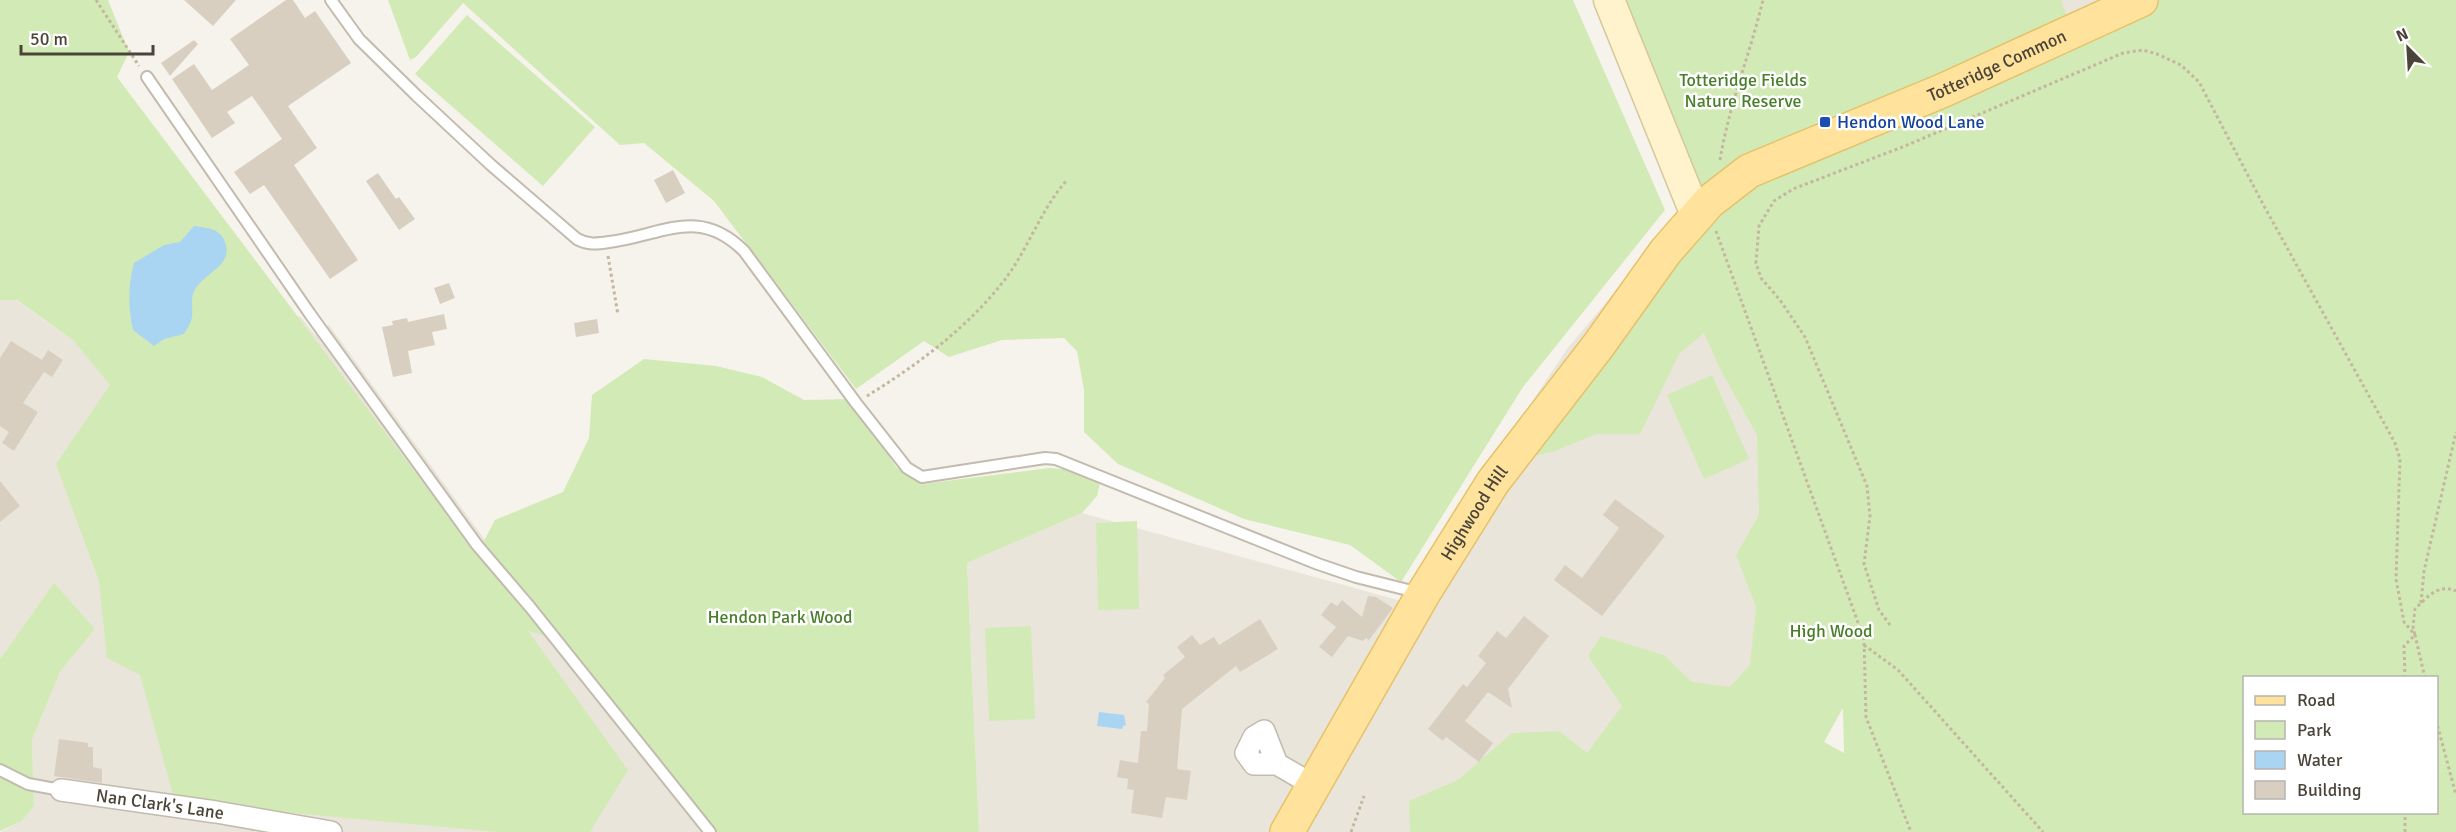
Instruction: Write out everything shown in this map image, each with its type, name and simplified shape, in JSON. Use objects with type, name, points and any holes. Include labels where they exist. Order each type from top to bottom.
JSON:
[{"type":"main road","points":[[1609,0],[1696,215]]},
{"type":"main road","name":"Totteridge Common","points":[[1696,215],[1749,171],[1944,90],[2141,0]]},
{"type":"main road","name":"Highwood Hill","points":[[1287,832],[1423,594],[1493,482],[1696,215]]},
{"type":"street","points":[[1277,764],[1315,786]]},
{"type":"street","name":"Nan Clark's Lane","points":[[61,790],[216,812],[331,832]]},
{"type":"lane","points":[[331,0],[359,39],[490,165],[577,239],[586,244],[606,243],[680,225],[698,226],[723,234],[735,241],[856,403],[908,468],[922,477],[1045,458],[1056,459],[1327,567],[1423,594]]},
{"type":"lane","points":[[147,77],[310,314],[477,545],[530,607],[710,832]]},
{"type":"lane","points":[[0,770],[28,784],[61,790]]},
{"type":"path","points":[[96,0],[122,43],[147,77]]},
{"type":"path","points":[[1720,162],[1726,124],[1764,0]]},
{"type":"path","points":[[1890,626],[1879,610],[1864,564],[1870,516],[1867,486],[1805,337],[1780,300],[1761,278],[1756,262],[1759,226],[1774,201],[1793,189],[1905,146],[2123,53],[2143,50],[2181,65],[2199,82],[2264,206],[2395,443],[2400,459],[2396,579],[2404,622],[2415,635]]},
{"type":"path","points":[[856,403],[909,369],[938,347],[972,316],[1003,282],[1054,195],[1066,181]]},
{"type":"path","points":[[1696,215],[1716,229],[1864,645],[1866,717],[1911,832]]},
{"type":"path","points":[[606,243],[618,315]]},
{"type":"path","points":[[2421,603],[2424,571],[2456,432]]},
{"type":"path","points":[[2425,676],[2413,626],[2415,609],[2439,590],[2448,587],[2456,591]]},
{"type":"path","points":[[2404,676],[2404,646],[2415,635]]},
{"type":"path","points":[[1864,645],[1898,670],[2043,832]]},
{"type":"path","points":[[2438,728],[2456,795]]},
{"type":"path","points":[[1351,832],[1364,796]]},
{"type":"path","points":[[2405,814],[2405,832]]},
{"type":"shaded area","points":[[2045,0],[2143,0],[2059,36]]},
{"type":"shaded area","points":[[1691,201],[1843,708],[1773,832],[979,832],[967,563],[1082,513],[1409,603],[1465,502],[1567,349]]},
{"type":"shaded area","points":[[0,300],[16,300],[73,340],[111,385],[209,382],[300,316],[315,335],[329,325],[485,540],[530,607],[710,832],[0,832],[22,821],[34,806],[32,740],[60,672],[95,629],[54,584],[0,659]]},
{"type":"green space","name":"Hendon Park Wood","points":[[0,0],[108,0],[129,52],[117,77],[477,554],[495,520],[563,492],[589,438],[592,395],[644,359],[716,366],[762,377],[804,400],[853,399],[896,467],[923,484],[1050,468],[1077,470],[1101,479],[1097,496],[1082,513],[967,563],[979,832],[710,832],[555,639],[528,631],[628,770],[590,832],[497,832],[175,802],[140,675],[107,658],[99,581],[56,464],[110,385],[73,340],[17,300],[0,300]]},
{"type":"green space","points":[[388,0],[1573,0],[1665,210],[1523,387],[1401,582],[1350,545],[1244,519],[1118,464],[1084,432],[1084,390],[1077,351],[1064,338],[1002,340],[949,357],[924,341],[856,389],[714,201],[644,143],[620,145],[463,3],[416,57],[410,60]]},
{"type":"green space","points":[[1609,0],[2061,0],[2069,23],[2141,0],[2456,0],[2456,832],[1410,832],[1409,801],[1458,780],[1512,733],[1559,731],[1587,753],[1622,706],[1588,656],[1601,636],[1664,655],[1692,682],[1730,687],[1750,665],[1756,607],[1736,555],[1759,515],[1757,435],[1720,369],[1704,333],[1679,354],[1640,434],[1596,434],[1555,451],[1529,457],[1693,229]],"holes":[[[1843,709],[1844,753],[1824,742]]]},
{"type":"green space","points":[[467,15],[595,127],[543,186],[415,74]]},
{"type":"green space","points":[[1712,375],[1749,459],[1704,479],[1667,395]]},
{"type":"green space","points":[[1137,521],[1139,609],[1098,610],[1096,523]]},
{"type":"green space","points":[[54,583],[95,629],[60,672],[32,740],[34,806],[22,821],[0,831],[0,659]]},
{"type":"green space","points":[[1031,626],[1035,719],[989,721],[985,628]]},
{"type":"water","points":[[194,226],[213,229],[223,237],[227,251],[225,258],[203,280],[193,294],[192,317],[184,334],[164,339],[154,346],[133,330],[129,296],[134,263],[164,245],[180,242]]},
{"type":"water","points":[[1099,712],[1124,715],[1126,725],[1122,729],[1097,726]]},
{"type":"building","points":[[184,0],[236,0],[213,26]]},
{"type":"building","points":[[286,0],[293,0],[305,18],[315,11],[351,63],[288,106],[317,148],[294,165],[358,260],[330,279],[264,185],[250,194],[234,172],[282,139],[252,96],[227,112],[235,123],[212,138],[172,79],[194,64],[212,90],[249,65],[230,39]]},
{"type":"building","points":[[194,40],[198,44],[170,76],[161,63]]},
{"type":"building","points":[[673,170],[685,193],[666,203],[654,180]]},
{"type":"building","points":[[378,173],[396,199],[399,197],[415,219],[399,230],[366,181]]},
{"type":"building","points":[[449,283],[455,298],[440,304],[434,288]]},
{"type":"building","points":[[444,314],[447,329],[432,332],[435,345],[408,351],[412,373],[393,377],[382,327],[393,325],[392,321],[407,318],[408,322]]},
{"type":"building","points":[[597,319],[599,333],[576,337],[574,323]]},
{"type":"building","points":[[11,341],[42,360],[48,350],[63,360],[52,377],[44,372],[23,403],[38,412],[14,451],[2,443],[9,432],[0,426],[0,358]]},
{"type":"building","points":[[0,481],[20,506],[0,522]]},
{"type":"building","points":[[1615,499],[1665,536],[1602,616],[1554,580],[1565,565],[1582,578],[1619,528],[1603,515]]},
{"type":"building","points":[[1368,596],[1376,597],[1393,608],[1369,640],[1366,638],[1363,641],[1348,636],[1332,657],[1319,647],[1336,627],[1321,615],[1331,602],[1337,606],[1342,600],[1362,617]]},
{"type":"building","points":[[1524,616],[1549,636],[1508,689],[1512,708],[1488,692],[1465,721],[1493,743],[1479,762],[1446,737],[1443,741],[1428,729],[1463,684],[1467,687],[1486,663],[1478,656],[1497,631],[1506,638]]},
{"type":"building","points":[[1260,619],[1278,649],[1240,672],[1236,666],[1182,709],[1177,769],[1191,771],[1187,800],[1166,797],[1162,818],[1131,813],[1134,790],[1127,789],[1128,779],[1117,777],[1120,760],[1138,763],[1141,731],[1147,731],[1149,704],[1146,702],[1165,678],[1163,675],[1185,657],[1177,647],[1192,635],[1200,645],[1214,637],[1219,645]]},
{"type":"building","points":[[59,739],[88,743],[88,747],[93,747],[93,767],[102,769],[102,783],[54,776]]},
{"type":"place","name":"Hendon Wood Lane","points":[[1825,122]]},
{"type":"park label","name":"Totteridge Fields Nature Reserve","points":[[1743,90]]},
{"type":"park label","name":"High Wood","points":[[1831,631]]}]
